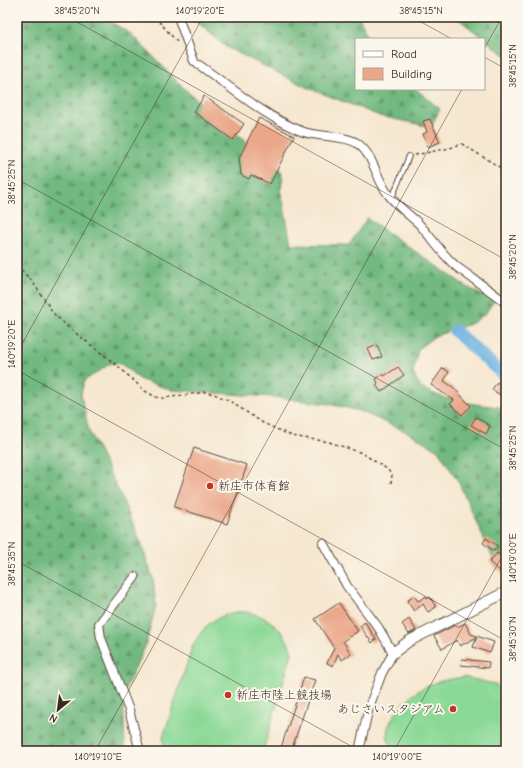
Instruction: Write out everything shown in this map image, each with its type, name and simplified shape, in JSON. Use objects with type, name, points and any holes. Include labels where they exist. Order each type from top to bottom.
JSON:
[{"type":"street","points":[[178,17],[197,63],[266,113],[290,126],[314,135],[343,138],[357,143],[369,156],[379,178],[392,198],[417,223],[441,251],[457,266],[506,302]]},
{"type":"street","points":[[323,542],[347,586],[378,627],[393,653]]},
{"type":"street","points":[[135,577],[99,624],[102,638],[129,710],[140,751]]},
{"type":"street","points":[[359,751],[369,707],[382,673],[393,653],[409,641],[506,592]]},
{"type":"lane","points":[[392,198],[409,156]]},
{"type":"path","points":[[155,17],[179,44]]},
{"type":"path","points":[[409,156],[450,148],[462,144],[506,171]]},
{"type":"path","points":[[17,266],[32,281],[54,314],[68,328],[119,367],[145,391],[156,397],[164,398],[205,392],[214,394],[228,400],[263,423],[292,436],[329,442],[362,454],[387,469],[392,475],[391,483]]},
{"type":"green space","points":[[17,17],[103,17],[131,34],[187,91],[276,168],[283,172],[281,190],[291,244],[349,245],[367,218],[467,287],[494,301],[485,314],[471,324],[435,336],[418,349],[413,373],[421,388],[442,397],[468,403],[506,408],[506,565],[498,570],[458,481],[438,450],[407,432],[360,411],[329,404],[272,397],[172,390],[141,380],[121,364],[111,363],[84,381],[81,395],[89,431],[120,494],[139,538],[153,578],[156,606],[145,647],[123,694],[125,751],[17,751]]},
{"type":"green space","points":[[191,17],[359,17],[371,38],[355,38],[355,90],[417,90],[440,109],[431,127],[380,116],[306,87],[226,47]]},
{"type":"green space","points":[[456,17],[506,17],[506,56],[485,40],[485,38],[483,38]]},
{"type":"green space","name":"新庄市陸上競技場","points":[[236,612],[255,614],[272,622],[284,636],[292,653],[263,751],[164,751],[163,737],[193,645],[210,623],[221,617]]},
{"type":"green space","name":"あじさいスタジアム","points":[[464,677],[494,684],[506,691],[506,751],[394,751],[390,745],[387,734],[388,727],[401,706],[419,690],[444,680]]},
{"type":"building","points":[[204,96],[244,124],[233,140],[194,112]]},
{"type":"building","points":[[259,118],[294,136],[270,184],[251,175],[249,179],[241,175],[239,158]]},
{"type":"building","points":[[430,119],[440,142],[428,147],[423,134],[427,132],[423,121]]},
{"type":"building","points":[[377,345],[382,357],[373,360],[368,349]]},
{"type":"building","points":[[398,367],[404,375],[381,392],[376,385],[378,383],[376,379]]},
{"type":"building","points":[[443,368],[449,372],[444,381],[453,387],[471,406],[462,415],[450,404],[454,400],[431,385]]},
{"type":"building","points":[[497,382],[506,388],[506,394],[504,397],[492,390]]},
{"type":"building","points":[[476,417],[490,426],[486,434],[471,425]]},
{"type":"building","name":"新庄市体育館","points":[[194,448],[247,465],[227,524],[174,507]]},
{"type":"building","points":[[486,538],[498,546],[494,551],[483,543]]},
{"type":"building","points":[[497,553],[506,560],[506,576],[489,562]]},
{"type":"building","points":[[414,596],[418,601],[426,596],[427,599],[430,597],[436,607],[428,612],[423,604],[414,611],[407,601]]},
{"type":"building","points":[[339,603],[358,631],[343,641],[351,654],[342,660],[338,654],[333,666],[327,663],[334,648],[315,619]]},
{"type":"building","points":[[409,619],[416,630],[409,634],[402,624]]},
{"type":"building","points":[[365,622],[376,639],[372,643],[360,626]]},
{"type":"building","points":[[465,623],[471,634],[494,642],[490,653],[473,647],[477,637],[460,646],[457,640],[442,649],[434,636],[455,625],[457,627]]},
{"type":"building","points":[[462,659],[489,662],[488,668],[461,665]]},
{"type":"building","points":[[304,677],[315,680],[291,751],[280,751]]},
{"type":"waterway","points":[[455,331],[506,377]]},
{"type":"place","name":"新庄市体育館","points":[[210,486]]},
{"type":"place","name":"新庄市陸上競技場","points":[[228,695]]},
{"type":"place","name":"あじさいスタジアム","points":[[453,709]]}]
